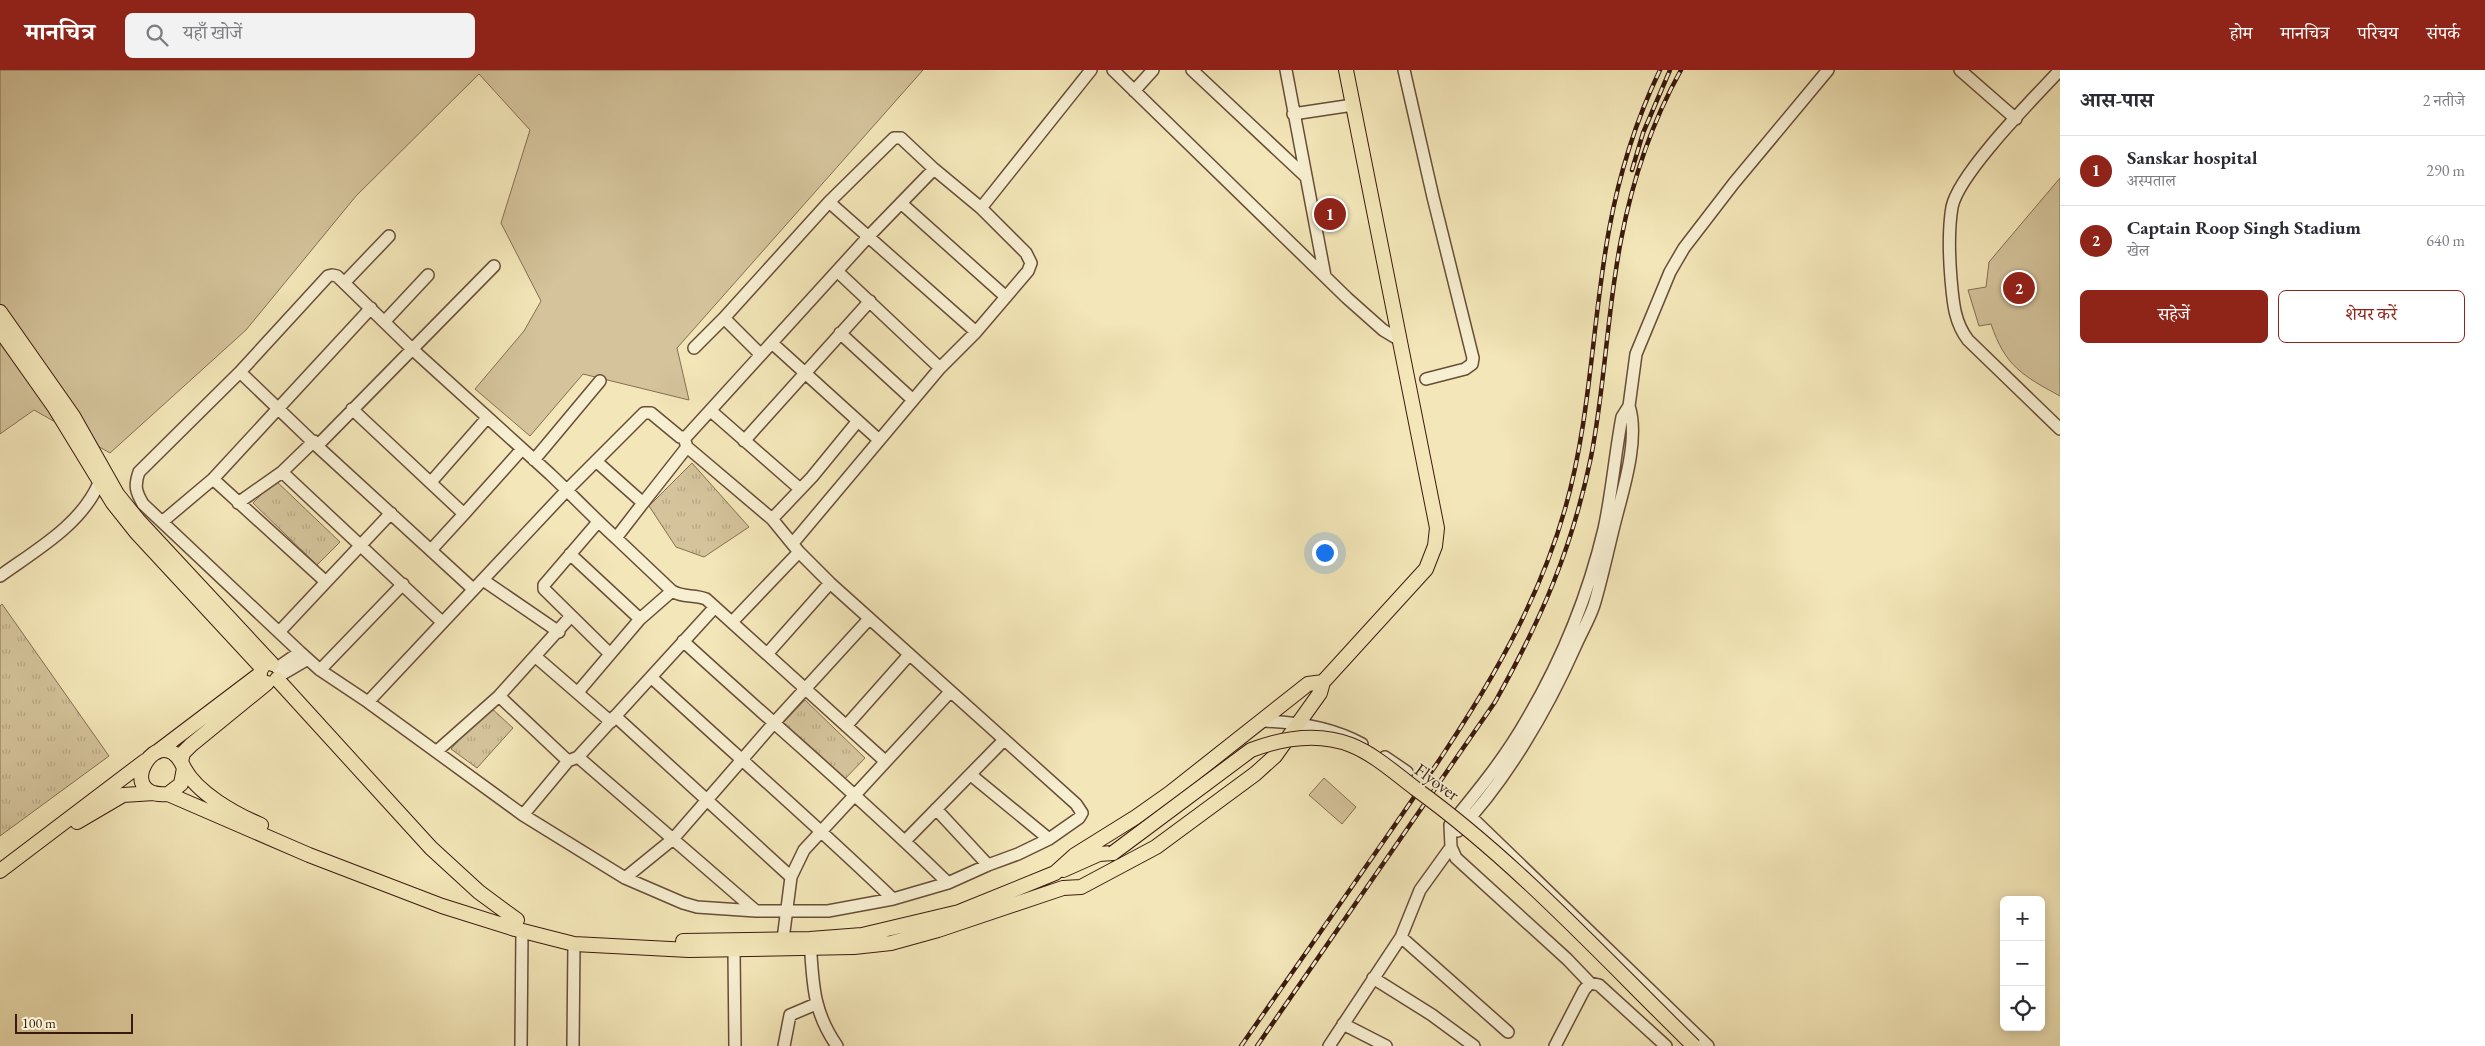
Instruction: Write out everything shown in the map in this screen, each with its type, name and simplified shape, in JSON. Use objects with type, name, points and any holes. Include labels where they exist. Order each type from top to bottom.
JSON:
[{"type":"main road","points":[[0,882],[83,818],[106,804],[123,796],[154,793],[168,794],[309,855],[442,906],[520,926],[574,935],[689,941],[811,943],[854,947],[891,943],[938,930],[1063,888],[1081,887],[1156,847],[1267,764],[1320,694],[1323,682],[1426,569],[1436,546],[1437,528],[1428,471],[1398,338],[1346,70]]},
{"type":"main road","points":[[0,312],[73,416],[117,494],[271,673]]},
{"type":"main road","points":[[0,330],[56,408],[99,483],[136,532],[271,673],[431,848],[478,892],[520,926]]},
{"type":"main road","points":[[0,871],[157,752],[271,673]]},
{"type":"main road","points":[[168,794],[181,784],[183,753],[271,673]]},
{"type":"main road","points":[[1055,873],[1075,855],[1136,817],[1170,793],[1308,684],[1323,682]]},
{"type":"main road","name":"Flyover","points":[[1063,888],[1076,873],[1099,854],[1113,853],[1251,750],[1273,742],[1300,737],[1333,740],[1351,745],[1371,756],[1476,834],[1694,1046]]},
{"type":"main road","points":[[157,752],[171,753],[182,765],[191,781],[251,821],[520,926],[574,944],[734,951],[781,944]]},
{"type":"main road","points":[[145,761],[141,775],[148,788],[154,793]]},
{"type":"main road","name":"Flyover","points":[[811,943],[862,935],[959,912],[1055,873],[1076,873]]},
{"type":"street","points":[[981,208],[1091,70]]},
{"type":"street","points":[[1113,70],[1325,276],[1383,330],[1398,338]]},
{"type":"street","points":[[1134,91],[1153,70]]},
{"type":"street","points":[[1192,70],[1305,176]]},
{"type":"street","points":[[1276,70],[1287,76],[1325,276]]},
{"type":"street","points":[[1404,70],[1433,197],[1474,358],[1472,364],[1465,369],[1426,379]]},
{"type":"street","points":[[1329,1046],[1401,937],[1420,890],[1459,831],[1467,813],[1525,742],[1562,675],[1593,607],[1622,496],[1630,455],[1633,419],[1629,406],[1636,354],[1670,272],[1684,248],[1734,183],[1828,70]]},
{"type":"street","points":[[1960,70],[1974,74],[2016,119]]},
{"type":"street","points":[[2060,70],[2016,119],[1958,189],[1952,206],[1948,250],[1952,299],[1959,328],[1968,340],[2060,429]]},
{"type":"street","points":[[1293,114],[1353,105]]},
{"type":"street","points":[[694,348],[724,318],[829,202],[887,142],[894,138],[901,138],[934,169],[981,208],[1026,253],[1031,263],[1028,271],[976,332],[940,368],[879,440],[796,548],[732,622]]},
{"type":"street","points":[[616,538],[685,442],[760,354],[934,169]]},
{"type":"street","points":[[829,202],[976,332]]},
{"type":"street","points":[[901,202],[1006,297]]},
{"type":"street","points":[[344,283],[389,236]]},
{"type":"street","points":[[238,504],[316,444],[494,266]]},
{"type":"street","points":[[838,272],[940,368]]},
{"type":"street","points":[[368,702],[567,490],[644,413],[651,412],[772,519],[796,548],[830,583],[1080,809],[1082,813],[1079,818],[1049,839],[1018,854],[948,883],[893,899],[828,911],[756,911],[690,905],[625,878],[523,815],[437,751],[320,670],[143,504],[136,493],[135,483],[139,472],[240,372],[328,276],[332,275],[337,276],[411,348],[567,490],[598,522],[672,591],[682,596],[698,596],[715,607],[885,761]]},
{"type":"street","points":[[385,321],[428,275]]},
{"type":"street","points":[[744,441],[870,301]]},
{"type":"street","points":[[162,522],[213,479],[280,409],[371,308]]},
{"type":"street","points":[[724,318],[760,354]]},
{"type":"street","points":[[840,333],[913,400]]},
{"type":"street","points":[[772,343],[879,440]]},
{"type":"street","points":[[240,372],[474,589]]},
{"type":"street","points":[[534,460],[600,382]]},
{"type":"street","points":[[352,409],[464,514]]},
{"type":"street","points":[[711,411],[800,489]]},
{"type":"street","points":[[430,482],[487,418]]},
{"type":"street","points":[[772,519],[857,422]]},
{"type":"street","points":[[431,550],[522,449]]},
{"type":"street","points":[[597,462],[643,503]]},
{"type":"street","points":[[282,472],[442,622]]},
{"type":"street","points":[[213,479],[238,504],[326,582]]},
{"type":"street","points":[[0,576],[66,527],[84,510],[99,483]]},
{"type":"street","points":[[280,631],[391,513]]},
{"type":"street","points":[[598,522],[544,585],[544,590],[610,653]]},
{"type":"street","points":[[570,554],[640,620]]},
{"type":"street","points":[[483,580],[559,632]]},
{"type":"street","points":[[767,654],[830,583]]},
{"type":"street","points":[[320,670],[403,584]]},
{"type":"street","points":[[578,692],[640,620],[672,591]]},
{"type":"street","points":[[523,815],[715,607]]},
{"type":"street","points":[[437,751],[499,696],[559,632],[571,616]]},
{"type":"street","points":[[625,878],[673,839],[772,724],[870,619]]},
{"type":"street","points":[[683,641],[772,724],[905,841],[948,883]]},
{"type":"street","points":[[846,726],[909,655]]},
{"type":"street","points":[[271,673],[304,656]]},
{"type":"street","points":[[536,657],[613,719],[791,876]]},
{"type":"street","points":[[651,677],[742,761],[821,829],[893,899]]},
{"type":"street","points":[[781,944],[791,876],[804,850],[821,829],[950,692]]},
{"type":"street","points":[[499,696],[573,759],[673,839],[756,911]]},
{"type":"street","points":[[1263,721],[1298,723],[1348,736],[1407,772]]},
{"type":"street","points":[[905,841],[1004,740]]},
{"type":"street","points":[[971,775],[1049,839]]},
{"type":"street","points":[[936,809],[988,865]]},
{"type":"street","points":[[1467,813],[1708,1046]]},
{"type":"street","points":[[1451,842],[1456,858],[1465,868],[1567,959],[1590,983],[1599,985],[1666,1046]]},
{"type":"street","points":[[520,926],[521,1046]]},
{"type":"street","points":[[1401,937],[1508,1032]]},
{"type":"street","points":[[811,943],[816,1004],[826,1030],[837,1046]]},
{"type":"street","points":[[573,1046],[574,944]]},
{"type":"street","points":[[734,951],[736,1046]]},
{"type":"street","points":[[1374,978],[1432,1015],[1474,1046]]},
{"type":"street","points":[[1555,1046],[1584,990],[1590,983]]},
{"type":"street","points":[[784,1046],[790,1015],[816,1004]]},
{"type":"street","points":[[1344,1024],[1386,1046]]},
{"type":"green space","points":[[0,70],[923,70],[677,348],[689,400],[583,374],[530,436],[475,389],[524,331],[541,301],[501,223],[530,130],[479,74],[356,196],[246,330],[110,453],[34,410],[0,434]]},
{"type":"green space","points":[[2060,178],[2060,396],[2026,376],[2009,360],[1996,338],[1991,324],[1979,326],[1968,290],[1986,287],[1989,262]]},
{"type":"green space","points":[[692,463],[749,527],[704,557],[676,547],[649,506]]},
{"type":"green space","points":[[275,480],[340,542],[317,565],[253,503]]},
{"type":"green space","points":[[2,604],[109,756],[0,836],[0,606]]},
{"type":"green space","points":[[805,700],[865,758],[842,782],[782,724]]},
{"type":"green space","points":[[489,706],[513,728],[477,768],[451,749]]},
{"type":"green space","points":[[1324,778],[1356,807],[1342,824],[1309,795]]},
{"type":"railway","points":[[1241,1046],[1442,756],[1491,678],[1533,596],[1551,553],[1574,475],[1586,405],[1603,265],[1618,189],[1636,128],[1660,70]]},
{"type":"railway","points":[[1632,170],[1643,133],[1670,70]]},
{"type":"railway","points":[[1257,1046],[1495,702],[1541,613],[1574,523],[1591,457],[1600,403],[1616,267],[1631,196],[1652,131],[1681,70]]},
{"type":"place","name":"Sanskar hospital","points":[[1330,214]]},
{"type":"place","name":"Captain Roop Singh Stadium","points":[[2019,288]]}]
